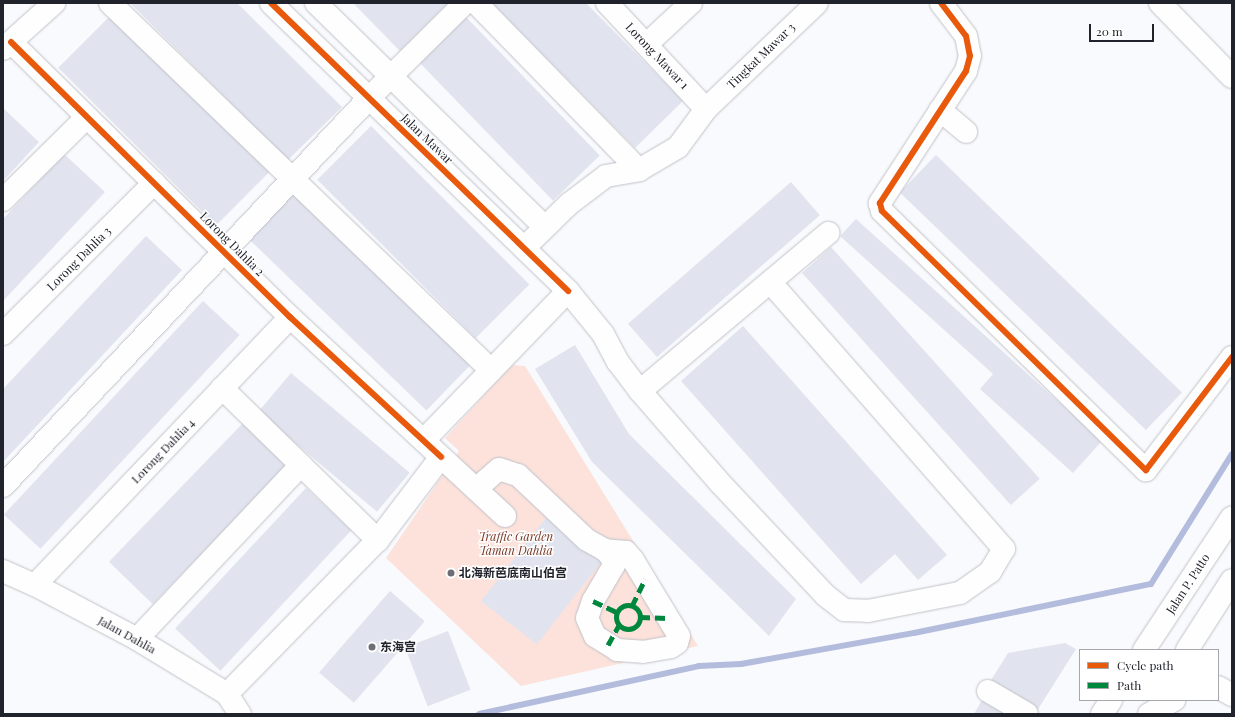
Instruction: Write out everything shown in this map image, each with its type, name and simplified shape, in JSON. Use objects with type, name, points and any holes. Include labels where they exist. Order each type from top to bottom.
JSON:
[{"type":"street","points":[[7,45],[54,3]]},
{"type":"street","points":[[110,3],[491,370]]},
{"type":"street","name":"Jalan Mawar","points":[[271,3],[568,290],[603,334],[618,362],[640,391],[720,483],[824,595],[844,610],[868,611],[960,593],[990,572],[1004,550],[770,282]]},
{"type":"street","points":[[316,3],[545,227]]},
{"type":"street","points":[[3,486],[369,98],[466,3]]},
{"type":"street","points":[[476,3],[639,170]]},
{"type":"street","name":"Lorong Mawar 1","points":[[607,3],[647,44],[706,109]]},
{"type":"street","points":[[647,44],[691,3]]},
{"type":"street","name":"Tingkat Mawar 3","points":[[639,170],[678,147],[706,109],[817,3]]},
{"type":"street","points":[[941,3],[966,36],[970,56],[966,71],[880,203],[882,211],[1146,470],[1232,357]]},
{"type":"street","points":[[1160,3],[1232,77]]},
{"type":"street","name":"Lorong Dahlia 2","points":[[7,45],[87,117],[290,317],[505,516]]},
{"type":"street","points":[[940,110],[966,132]]},
{"type":"street","points":[[3,200],[87,117]]},
{"type":"street","points":[[524,248],[569,204],[606,176],[639,170]]},
{"type":"street","name":"Lorong Dahlia 3","points":[[3,334],[154,183]]},
{"type":"street","points":[[640,391],[828,233]]},
{"type":"street","points":[[424,440],[568,290]]},
{"type":"street","name":"Lorong Dahlia 4","points":[[36,585],[290,317]]},
{"type":"street","points":[[222,388],[378,540]]},
{"type":"street","points":[[227,694],[378,540],[441,457]]},
{"type":"street","points":[[137,639],[301,465]]},
{"type":"street","points":[[476,489],[499,469],[518,475],[587,540],[605,550],[613,559],[614,565],[588,610],[587,618],[589,626],[595,636],[616,650],[643,652],[672,647],[677,643],[679,636],[633,560],[626,552],[605,550]]},
{"type":"street","name":"Jalan P. Patto","points":[[1145,649],[1232,517]]},
{"type":"street","name":"Jalan Dahlia","points":[[3,571],[36,585],[137,639],[227,694],[240,714]]},
{"type":"street","points":[[1188,649],[1232,580]]},
{"type":"street","points":[[988,691],[1028,714]]},
{"type":"street","points":[[1102,714],[1110,701]]},
{"type":"street","points":[[1149,714],[1156,701]]},
{"type":"street","points":[[1149,714],[1172,701]]},
{"type":"green space","name":"Traffic Garden Taman Dahlia","points":[[512,365],[525,366],[698,646],[521,686],[386,558],[459,451],[445,438]]},
{"type":"building","points":[[130,3],[237,3],[342,107],[288,160]]},
{"type":"building","points":[[353,3],[448,3],[400,51]]},
{"type":"building","points":[[492,3],[586,3],[683,101],[635,148]]},
{"type":"building","points":[[112,14],[270,172],[216,225],[58,68]]},
{"type":"building","points":[[465,16],[600,156],[553,201],[418,61]]},
{"type":"building","points":[[3,108],[39,142],[3,181]]},
{"type":"building","points":[[371,126],[529,284],[476,338],[317,180]]},
{"type":"building","points":[[64,154],[105,192],[3,301],[3,219]]},
{"type":"building","points":[[936,155],[1182,393],[1146,430],[900,192]]},
{"type":"building","points":[[791,182],[820,215],[657,357],[628,324]]},
{"type":"building","points":[[291,188],[472,363],[426,411],[245,235]]},
{"type":"building","points":[[856,219],[1102,441],[1073,473],[980,389],[993,374],[840,236]]},
{"type":"building","points":[[146,236],[182,270],[3,462],[3,389]]},
{"type":"building","points":[[831,247],[1040,479],[1011,505],[802,273]]},
{"type":"building","points":[[203,301],[240,335],[40,549],[4,515]]},
{"type":"building","points":[[743,326],[947,555],[918,580],[895,554],[861,584],[681,381]]},
{"type":"building","points":[[575,345],[629,434],[796,599],[769,636],[592,462],[535,369]]},
{"type":"building","points":[[291,373],[410,473],[377,512],[258,412]]},
{"type":"building","points":[[243,423],[287,465],[153,604],[109,562]]},
{"type":"building","points":[[306,488],[351,530],[220,671],[175,628]]},
{"type":"building","points":[[548,515],[604,559],[537,645],[481,601]]},
{"type":"building","name":"东海宫","points":[[390,591],[425,621],[354,703],[319,673]]},
{"type":"building","name":"东海宫","points":[[448,631],[471,690],[428,706],[405,647]]},
{"type":"building","points":[[1065,643],[1076,649],[1035,714],[988,685],[1008,653]]},
{"type":"building","points":[[991,697],[1014,714],[974,714],[982,700],[987,703]]},
{"type":"waterway","points":[[479,714],[699,666],[741,664],[914,633],[1151,584],[1232,454]]},
{"type":"marked path","points":[[632,606],[645,579]]},
{"type":"marked path","points":[[593,601],[617,612]]},
{"type":"marked path","points":[[628,605],[633,606],[639,612],[640,617],[639,622],[633,628],[628,629],[623,628],[617,622],[616,617],[617,612],[623,606],[628,605]]},
{"type":"marked path","points":[[640,617],[668,618]]},
{"type":"marked path","points":[[608,645],[619,625]]},
{"type":"cycle path","points":[[271,3],[568,291]]},
{"type":"cycle path","points":[[941,3],[966,36],[970,56],[966,71],[880,203],[882,211],[1146,470],[1232,357]]},
{"type":"cycle path","points":[[11,42],[290,317],[441,457]]},
{"type":"place","name":"北海新芭底南山伯宫","points":[[451,573]]},
{"type":"place","name":"东海宫","points":[[372,647]]}]
